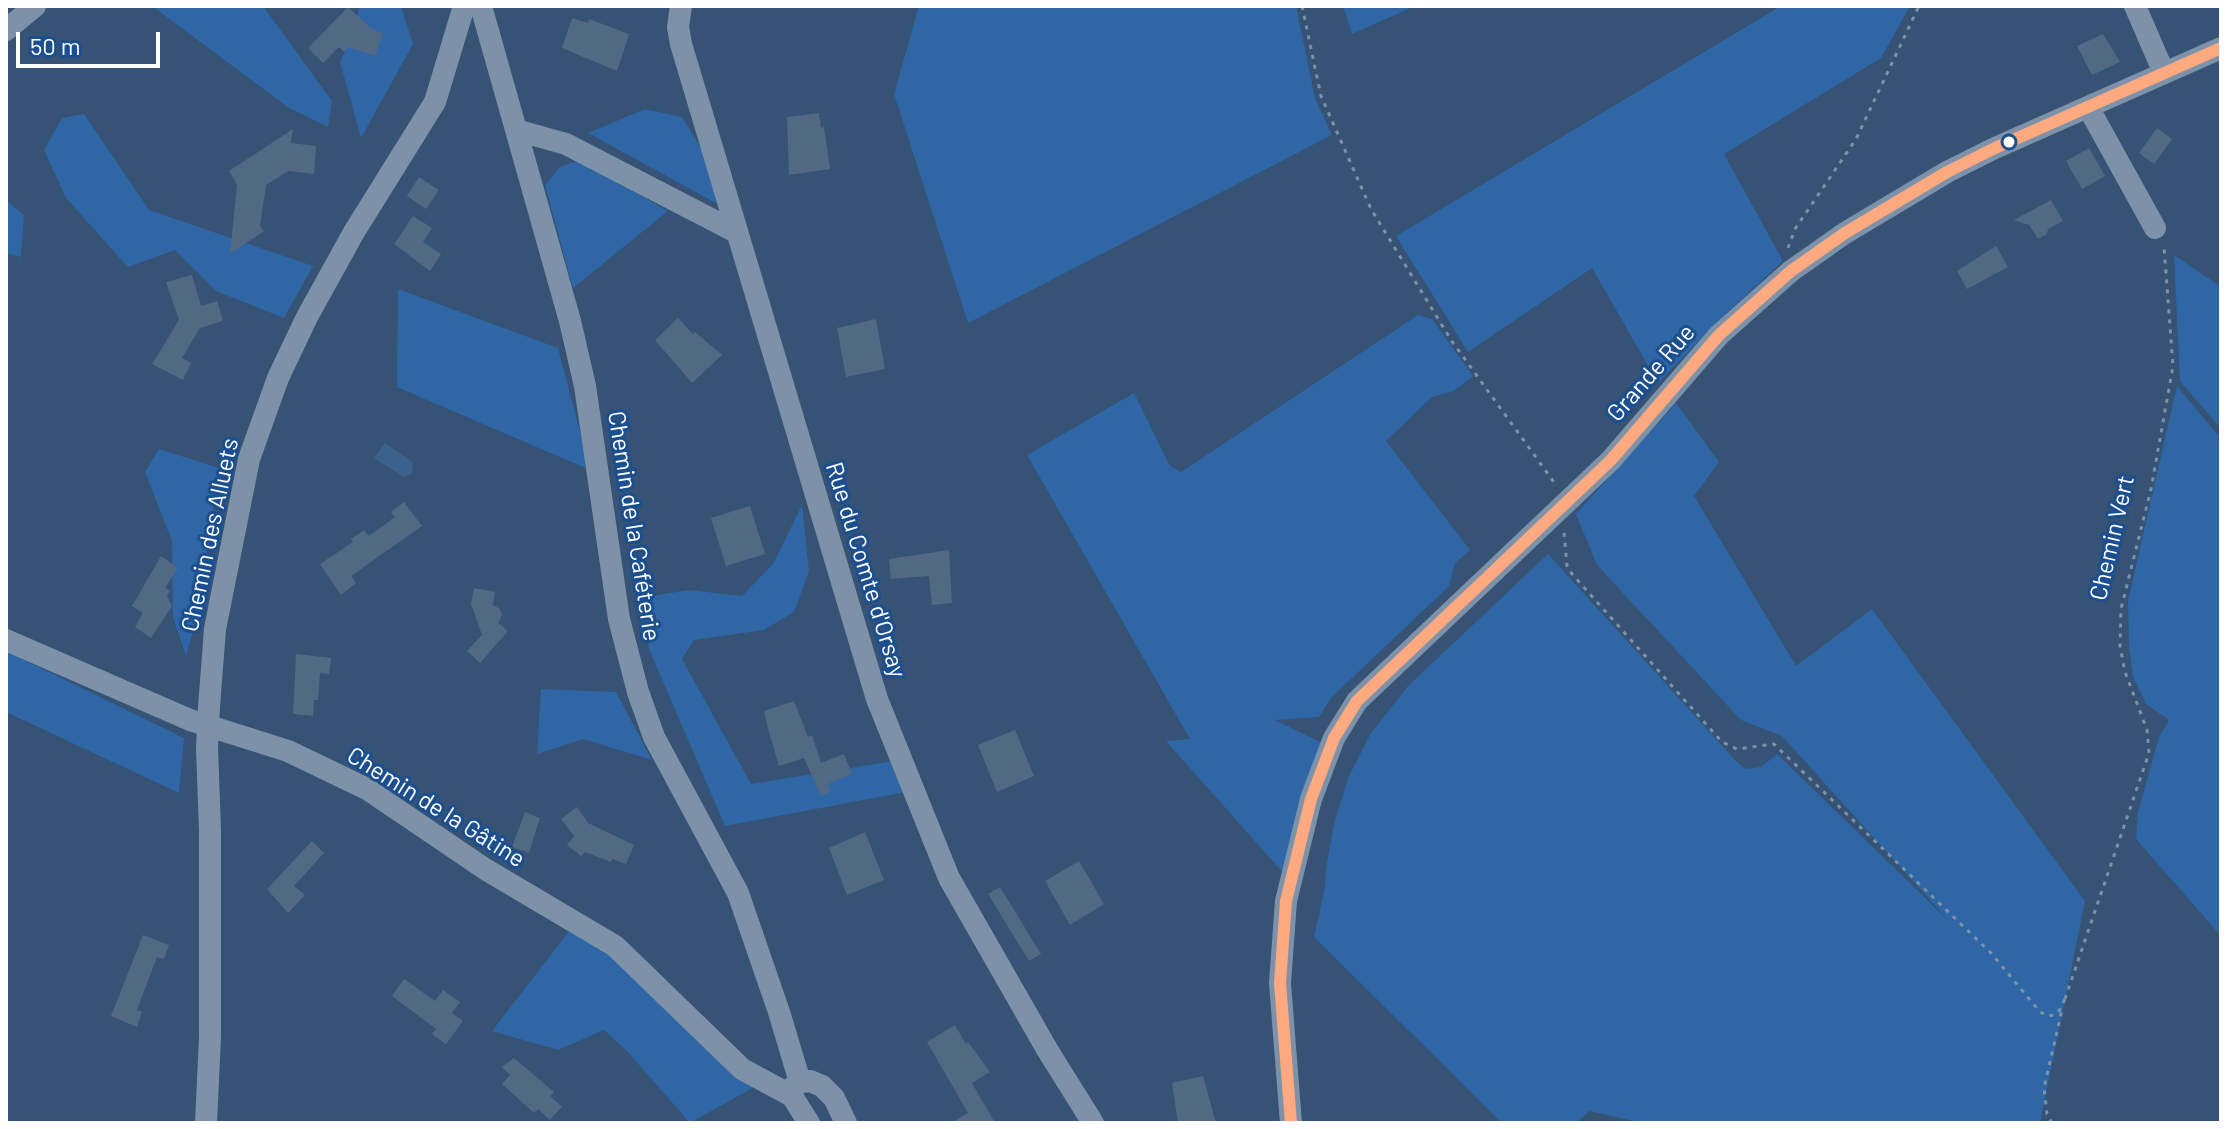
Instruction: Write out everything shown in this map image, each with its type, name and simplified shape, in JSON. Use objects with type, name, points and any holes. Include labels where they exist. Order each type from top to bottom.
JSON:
[{"type":"street","points":[[6,30],[35,6]]},
{"type":"street","name":"Chemin des Alluets","points":[[206,1123],[210,1037],[207,748],[215,629],[249,459],[278,378],[307,317],[354,232],[435,102],[464,6]]},
{"type":"street","name":"Chemin de la Caféterie","points":[[481,6],[570,321],[585,386],[619,619],[638,692],[654,737],[742,903],[796,1089],[809,1123]]},
{"type":"street","name":"Rue du Comte d'Orsay","points":[[681,6],[678,27],[681,44],[877,699],[949,878],[1093,1123]]},
{"type":"street","points":[[2135,6],[2164,73]]},
{"type":"street","name":"Grande Rue","points":[[1291,1123],[1280,983],[1286,901],[1311,799],[1334,738],[1357,701],[1568,502],[1642,426],[1719,335],[1791,271],[1845,233],[1947,172],[2221,48]]},
{"type":"street","points":[[2088,107],[2155,228]]},
{"type":"street","points":[[516,130],[566,144],[736,232]]},
{"type":"street","name":"Chemin de la Gâtine","points":[[6,640],[210,727],[288,751],[367,789],[485,869],[615,946],[742,1069],[796,1089],[810,1081],[822,1086],[842,1111],[846,1123]]},
{"type":"path","points":[[1302,6],[1321,96],[1371,209],[1440,323],[1506,411],[1568,502],[1565,551],[1567,566],[1572,574],[1722,742],[1737,749],[1774,744],[1991,953],[2040,1012],[2054,1015],[2065,999]]},
{"type":"path","points":[[1791,271],[1788,248],[1795,229],[1856,139],[1919,6]]},
{"type":"path","name":"Chemin Vert","points":[[2052,1123],[2047,1114],[2044,1088],[2065,999],[2149,753],[2147,730],[2125,672],[2120,646],[2121,609],[2151,489],[2173,366],[2164,247],[2155,228]]},
{"type":"shaded area","points":[[152,6],[263,6],[332,101],[328,127],[289,108]]},
{"type":"shaded area","points":[[359,6],[401,6],[413,44],[361,138],[340,62],[356,27]]},
{"type":"shaded area","points":[[919,6],[1296,6],[1315,98],[1332,135],[968,323],[894,94]]},
{"type":"shaded area","points":[[1343,6],[1415,6],[1352,34]]},
{"type":"shaded area","points":[[1781,6],[1910,6],[1881,58],[1724,154],[1783,261],[1719,320],[1658,383],[1592,268],[1468,352],[1396,236]]},
{"type":"shaded area","points":[[645,109],[682,117],[708,159],[725,208],[588,133]]},
{"type":"shaded area","points":[[84,114],[149,210],[313,266],[284,318],[216,291],[175,250],[128,267],[66,198],[44,150],[62,118]]},
{"type":"shaded area","points":[[579,160],[668,211],[573,288],[545,185],[560,167]]},
{"type":"shaded area","points":[[6,200],[24,215],[21,257],[6,253]]},
{"type":"shaded area","points":[[2174,255],[2221,287],[2221,429],[2180,381]]},
{"type":"shaded area","points":[[398,289],[558,348],[590,470],[397,387]]},
{"type":"shaded area","points":[[1418,315],[1432,319],[1473,376],[1454,391],[1432,397],[1386,441],[1470,550],[1455,563],[1449,586],[1331,698],[1319,717],[1275,720],[1328,746],[1286,876],[1166,741],[1190,739],[1027,455],[1134,393],[1170,466],[1181,472]]},
{"type":"shaded area","points":[[2177,386],[2221,439],[2221,936],[2136,839],[2138,812],[2159,737],[2169,720],[2146,704],[2133,677],[2128,601]]},
{"type":"shaded area","points":[[1676,403],[1719,462],[1694,496],[1796,666],[1872,609],[2085,901],[2040,1123],[1643,1123],[1589,1111],[1576,1123],[1502,1123],[1314,937],[1334,824],[1348,778],[1371,733],[1408,686],[1548,554],[1735,760],[1745,769],[1761,767],[1777,754],[1949,921],[1782,736],[1741,720],[1597,565],[1576,514]]},
{"type":"shaded area","points":[[385,443],[413,462],[412,473],[404,477],[374,458]]},
{"type":"shaded area","points":[[159,449],[219,468],[198,615],[186,656],[173,617],[172,541],[145,472]]},
{"type":"shaded area","points":[[802,505],[809,571],[794,612],[764,630],[694,640],[682,659],[751,784],[899,760],[906,792],[725,826],[649,649],[646,597],[689,590],[742,596],[773,564]]},
{"type":"shaded area","points":[[6,651],[184,738],[179,793],[6,712]]},
{"type":"shaded area","points":[[541,689],[616,692],[652,760],[583,739],[537,754]]},
{"type":"shaded area","points":[[577,921],[758,1085],[690,1123],[627,1051],[604,1030],[558,1050],[492,1031]]},
{"type":"building","points":[[348,7],[372,29],[383,33],[375,56],[348,47],[344,52],[339,47],[323,63],[308,48]]},
{"type":"building","points":[[572,18],[588,23],[589,19],[629,34],[617,71],[562,48]]},
{"type":"building","points":[[2103,34],[2120,62],[2092,75],[2077,46]]},
{"type":"building","points":[[819,113],[830,169],[789,175],[787,117]]},
{"type":"building","points":[[2157,128],[2172,139],[2154,164],[2139,153]]},
{"type":"building","points":[[293,129],[291,143],[316,146],[314,174],[288,171],[266,185],[260,226],[264,231],[230,254],[237,185],[229,171]]},
{"type":"building","points":[[2089,148],[2105,176],[2082,189],[2066,161]]},
{"type":"building","points":[[419,177],[439,190],[426,209],[407,196]]},
{"type":"building","points":[[2051,200],[2063,221],[2038,239],[2029,225],[2014,220]]},
{"type":"building","points":[[413,216],[432,228],[423,242],[441,254],[430,271],[394,244]]},
{"type":"building","points":[[1996,246],[2008,267],[1967,289],[1957,271]]},
{"type":"building","points":[[192,275],[201,306],[217,301],[223,321],[200,328],[182,358],[191,363],[183,380],[152,364],[179,320],[166,282]]},
{"type":"building","points":[[678,318],[693,334],[695,332],[722,355],[692,383],[655,340]]},
{"type":"building","points":[[876,319],[885,369],[846,377],[837,328]]},
{"type":"building","points":[[404,502],[422,526],[351,576],[356,583],[341,595],[320,564],[353,542],[351,539],[364,530],[369,536],[395,517],[391,512]]},
{"type":"building","points":[[750,506],[765,554],[726,566],[711,518]]},
{"type":"building","points":[[949,550],[952,603],[932,605],[929,576],[891,579],[889,559]]},
{"type":"building","points":[[161,556],[178,568],[165,588],[170,591],[167,596],[172,606],[151,638],[135,627],[143,613],[132,606]]},
{"type":"building","points":[[474,588],[495,592],[493,605],[500,609],[502,615],[498,623],[508,631],[480,663],[467,651],[482,635],[471,604]]},
{"type":"building","points":[[296,654],[331,658],[329,674],[320,673],[313,716],[293,714]]},
{"type":"building","points":[[794,701],[808,737],[812,735],[821,763],[844,754],[852,774],[828,784],[830,792],[821,796],[804,758],[779,766],[767,725],[764,711]]},
{"type":"building","points":[[1015,730],[1034,776],[997,792],[978,745]]},
{"type":"building","points":[[577,807],[588,823],[634,845],[626,864],[585,852],[581,856],[567,845],[574,836],[561,819]]},
{"type":"building","points":[[525,812],[540,818],[529,853],[512,847]]},
{"type":"building","points":[[865,832],[884,880],[847,895],[829,848]]},
{"type":"building","points":[[312,841],[324,853],[294,886],[305,895],[288,913],[267,889]]},
{"type":"building","points":[[1079,861],[1104,904],[1070,925],[1045,881]]},
{"type":"building","points":[[1000,887],[1041,954],[1029,961],[988,894]]},
{"type":"building","points":[[143,935],[169,945],[164,959],[157,957],[137,1010],[142,1012],[137,1027],[111,1016]]},
{"type":"building","points":[[404,979],[435,1001],[443,990],[460,1002],[452,1013],[463,1021],[446,1044],[432,1034],[436,1029],[392,996]]},
{"type":"building","points":[[955,1025],[966,1044],[968,1042],[990,1072],[972,1083],[995,1123],[951,1123],[968,1113],[927,1042]]},
{"type":"building","points":[[514,1058],[554,1092],[550,1096],[562,1107],[550,1120],[538,1109],[534,1113],[502,1084],[510,1075],[502,1067]]},
{"type":"building","points":[[1203,1076],[1216,1123],[1178,1123],[1172,1083]]},
{"type":"transit line","points":[[1291,1123],[1280,983],[1286,901],[1311,799],[1334,738],[1357,701],[1611,460],[1719,335],[1791,271],[1845,233],[1947,172],[2221,48]]}]
